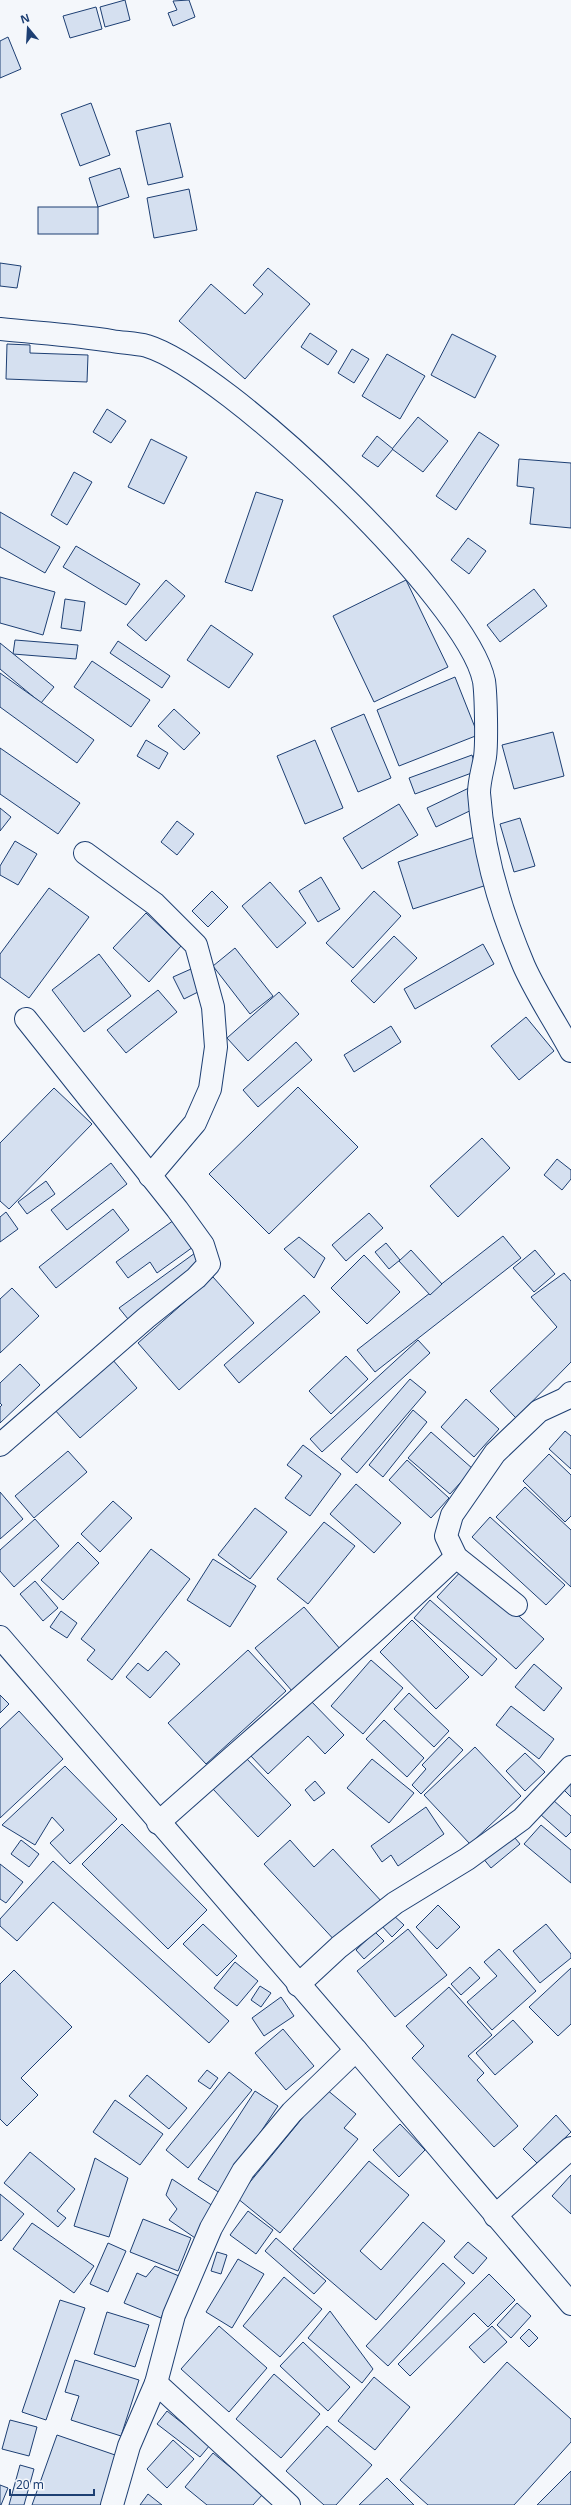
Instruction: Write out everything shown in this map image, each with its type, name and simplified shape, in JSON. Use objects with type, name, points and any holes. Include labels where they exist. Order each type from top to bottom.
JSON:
[{"type":"street","points":[[0,329],[61,333],[148,346],[198,372],[287,443],[370,521],[424,582],[467,642],[484,680],[485,754],[479,789],[482,820],[491,864],[502,906],[525,967],[571,1051]]},
{"type":"street","points":[[85,853],[155,904],[196,945],[213,1007],[216,1047],[210,1089],[195,1123],[150,1176]]},
{"type":"street","points":[[0,1445],[146,1318],[196,1278],[209,1264],[203,1245],[26,1020]]},
{"type":"street","points":[[516,1605],[456,1557],[446,1536],[452,1514],[495,1453],[539,1411],[569,1398]]},
{"type":"street","points":[[158,1823],[279,1715],[311,1690],[456,1557]]},
{"type":"street","points":[[0,1637],[158,1823],[356,2050],[571,2304]]},
{"type":"street","points":[[298,1985],[338,1947],[395,1903],[467,1859],[522,1819],[571,1767]]},
{"type":"street","points":[[112,2505],[128,2446],[156,2383],[174,2315],[211,2228],[244,2171],[292,2112],[356,2050]]},
{"type":"street","points":[[495,2216],[571,2148]]},
{"type":"street","points":[[156,2383],[288,2505]]},
{"type":"building","points":[[125,0],[130,20],[105,27],[100,7]]},
{"type":"building","points":[[189,0],[195,17],[173,26],[168,13],[177,10],[173,1]]},
{"type":"building","points":[[96,7],[102,29],[70,38],[63,16]]},
{"type":"building","points":[[8,37],[21,69],[0,78],[0,41]]},
{"type":"building","points":[[91,103],[110,155],[80,166],[61,114]]},
{"type":"building","points":[[170,123],[183,177],[148,185],[136,131]]},
{"type":"building","points":[[120,168],[129,197],[98,207],[89,178]]},
{"type":"building","points":[[189,189],[197,230],[154,238],[147,198]]},
{"type":"building","points":[[38,207],[98,207],[98,234],[38,234]]},
{"type":"building","points":[[0,263],[21,266],[17,288],[0,286]]},
{"type":"building","points":[[268,268],[310,304],[245,379],[179,321],[211,284],[245,314],[263,294],[253,285]]},
{"type":"building","points":[[310,333],[337,351],[328,365],[301,347]]},
{"type":"building","points":[[452,334],[496,356],[475,398],[431,375]]},
{"type":"building","points":[[7,344],[30,345],[30,353],[88,355],[87,382],[6,379]]},
{"type":"building","points":[[352,349],[369,359],[354,383],[338,373]]},
{"type":"building","points":[[387,354],[425,376],[400,419],[362,396]]},
{"type":"building","points":[[107,409],[126,421],[111,443],[93,432]]},
{"type":"building","points":[[418,417],[448,441],[423,472],[392,449]]},
{"type":"building","points":[[479,432],[499,445],[456,510],[436,496]]},
{"type":"building","points":[[377,436],[393,449],[378,467],[362,456]]},
{"type":"building","points":[[151,439],[187,457],[164,504],[128,487]]},
{"type":"building","points":[[519,459],[571,463],[571,528],[530,524],[534,488],[517,486]]},
{"type":"building","points":[[74,472],[92,482],[67,525],[51,515]]},
{"type":"building","points":[[256,492],[283,500],[252,591],[225,582]]},
{"type":"building","points":[[0,512],[60,547],[45,573],[0,547]]},
{"type":"building","points":[[468,538],[486,551],[469,574],[451,560]]},
{"type":"building","points":[[76,546],[140,584],[126,605],[63,567]]},
{"type":"building","points":[[0,577],[55,592],[43,635],[0,623]]},
{"type":"building","points":[[166,580],[185,596],[146,641],[127,625]]},
{"type":"building","points":[[406,580],[448,667],[374,702],[333,616]]},
{"type":"building","points":[[534,589],[547,606],[500,642],[487,625]]},
{"type":"building","points":[[65,599],[85,602],[81,631],[61,628]]},
{"type":"building","points":[[211,625],[253,654],[229,688],[187,660]]},
{"type":"building","points":[[15,640],[78,645],[76,659],[13,654]]},
{"type":"building","points":[[118,641],[170,676],[162,688],[110,653]]},
{"type":"building","points":[[0,643],[54,687],[41,703],[0,669]]},
{"type":"building","points":[[92,661],[150,700],[131,727],[74,687]]},
{"type":"building","points":[[0,673],[94,740],[77,763],[0,707]]},
{"type":"building","points":[[455,677],[478,735],[399,766],[377,710]]},
{"type":"building","points":[[174,709],[200,733],[184,750],[158,726]]},
{"type":"building","points":[[364,714],[391,778],[358,792],[331,728]]},
{"type":"building","points":[[553,732],[564,776],[514,789],[502,745]]},
{"type":"building","points":[[146,740],[168,753],[159,769],[137,756]]},
{"type":"building","points":[[315,740],[343,808],[305,824],[277,756]]},
{"type":"building","points":[[0,748],[80,803],[58,834],[0,794]]},
{"type":"building","points":[[472,755],[477,771],[415,794],[409,778]]},
{"type":"building","points":[[471,787],[480,806],[436,827],[427,808]]},
{"type":"building","points":[[399,804],[418,835],[362,869],[343,838]]},
{"type":"building","points":[[0,808],[11,817],[0,831]]},
{"type":"building","points":[[520,818],[535,866],[514,872],[500,824]]},
{"type":"building","points":[[177,821],[194,834],[177,855],[161,842]]},
{"type":"building","points":[[481,835],[496,882],[413,909],[398,862]]},
{"type":"building","points":[[15,841],[37,854],[18,885],[0,875],[0,866]]},
{"type":"building","points":[[321,877],[340,909],[318,922],[299,891]]},
{"type":"building","points":[[270,882],[306,923],[277,948],[242,906]]},
{"type":"building","points":[[49,888],[89,917],[29,998],[0,977],[0,954]]},
{"type":"building","points":[[212,891],[228,907],[208,927],[192,911]]},
{"type":"building","points":[[374,891],[401,916],[353,968],[326,943]]},
{"type":"building","points":[[146,913],[181,946],[149,982],[113,948]]},
{"type":"building","points":[[394,936],[417,958],[374,1003],[351,981]]},
{"type":"building","points":[[483,944],[494,964],[415,1009],[404,989]]},
{"type":"building","points":[[235,948],[273,996],[250,1014],[213,966]]},
{"type":"building","points":[[99,954],[131,996],[84,1032],[52,990]]},
{"type":"building","points":[[191,969],[202,990],[184,999],[173,977]]},
{"type":"building","points":[[158,990],[177,1012],[126,1053],[107,1030]]},
{"type":"building","points":[[279,992],[299,1014],[248,1061],[227,1038]]},
{"type":"building","points":[[526,1017],[554,1051],[519,1080],[491,1046]]},
{"type":"building","points":[[391,1026],[401,1042],[354,1072],[344,1055]]},
{"type":"building","points":[[296,1042],[312,1060],[258,1107],[243,1090]]},
{"type":"building","points":[[298,1087],[358,1147],[269,1234],[209,1174]]},
{"type":"building","points":[[54,1088],[92,1124],[9,1209],[0,1201],[0,1143]]},
{"type":"building","points":[[482,1138],[510,1168],[458,1217],[430,1186]]},
{"type":"building","points":[[557,1159],[571,1170],[571,1179],[562,1190],[544,1175]]},
{"type":"building","points":[[111,1163],[127,1184],[67,1230],[51,1210]]},
{"type":"building","points":[[46,1181],[55,1194],[27,1214],[18,1202]]},
{"type":"building","points":[[113,1209],[129,1230],[56,1288],[39,1267]]},
{"type":"building","points":[[6,1212],[18,1229],[0,1242],[0,1217]]},
{"type":"building","points":[[369,1213],[383,1228],[346,1261],[332,1245]]},
{"type":"building","points":[[174,1220],[193,1247],[157,1273],[150,1262],[128,1278],[116,1262]]},
{"type":"building","points":[[503,1236],[521,1258],[375,1372],[357,1350]]},
{"type":"building","points":[[299,1237],[325,1258],[314,1278],[284,1249]]},
{"type":"building","points":[[386,1243],[400,1260],[389,1269],[375,1252]]},
{"type":"building","points":[[411,1250],[442,1284],[430,1295],[399,1261]]},
{"type":"building","points":[[535,1250],[555,1274],[534,1292],[513,1268]]},
{"type":"building","points":[[195,1253],[204,1265],[128,1319],[119,1308]]},
{"type":"building","points":[[364,1255],[400,1292],[367,1324],[331,1288]]},
{"type":"building","points":[[564,1273],[571,1281],[571,1362],[516,1418],[490,1391],[557,1327],[531,1297]]},
{"type":"building","points":[[213,1277],[254,1323],[179,1390],[138,1343]]},
{"type":"building","points":[[12,1288],[39,1316],[0,1353],[0,1299]]},
{"type":"building","points":[[304,1295],[320,1312],[239,1383],[224,1365]]},
{"type":"building","points":[[418,1340],[430,1353],[322,1452],[310,1439]]},
{"type":"building","points":[[346,1356],[368,1379],[331,1414],[309,1391]]},
{"type":"building","points":[[112,1359],[137,1388],[80,1438],[54,1409]]},
{"type":"building","points":[[20,1364],[40,1385],[0,1423],[0,1407],[2,1405],[0,1403],[0,1383]]},
{"type":"building","points":[[410,1379],[426,1392],[357,1473],[341,1459]]},
{"type":"building","points":[[466,1399],[499,1429],[474,1457],[441,1427]]},
{"type":"building","points":[[413,1410],[427,1422],[383,1477],[369,1465]]},
{"type":"building","points":[[565,1431],[571,1436],[571,1469],[549,1449]]},
{"type":"building","points":[[431,1432],[473,1469],[450,1494],[408,1458]]},
{"type":"building","points":[[303,1445],[341,1474],[310,1516],[285,1498],[302,1476],[287,1465]]},
{"type":"building","points":[[68,1451],[87,1472],[34,1518],[15,1496]]},
{"type":"building","points":[[549,1454],[571,1475],[571,1516],[565,1522],[523,1481]]},
{"type":"building","points":[[407,1460],[449,1498],[431,1518],[389,1480]]},
{"type":"building","points":[[356,1484],[401,1523],[374,1553],[330,1514]]},
{"type":"building","points":[[525,1487],[571,1530],[571,1587],[496,1517]]},
{"type":"building","points":[[0,1492],[23,1519],[0,1539]]},
{"type":"building","points":[[113,1501],[132,1518],[100,1552],[81,1534]]},
{"type":"building","points":[[255,1508],[287,1532],[250,1579],[218,1555]]},
{"type":"building","points":[[490,1517],[565,1585],[546,1605],[472,1537]]},
{"type":"building","points":[[35,1519],[59,1546],[14,1587],[0,1571],[0,1550]]},
{"type":"building","points":[[324,1522],[355,1546],[308,1604],[277,1579]]},
{"type":"building","points":[[78,1542],[99,1563],[63,1600],[41,1580]]},
{"type":"building","points":[[151,1549],[190,1579],[112,1680],[87,1660],[95,1650],[81,1639]]},
{"type":"building","points":[[213,1559],[256,1586],[230,1627],[187,1600]]},
{"type":"building","points":[[465,1567],[544,1639],[516,1669],[437,1597]]},
{"type":"building","points":[[35,1581],[58,1608],[43,1621],[20,1594]]},
{"type":"building","points":[[430,1600],[497,1659],[482,1676],[414,1618]]},
{"type":"building","points":[[304,1607],[341,1650],[292,1691],[255,1648]]},
{"type":"building","points":[[61,1611],[77,1623],[67,1638],[50,1627]]},
{"type":"building","points":[[412,1620],[469,1677],[436,1709],[380,1652]]},
{"type":"building","points":[[248,1650],[286,1691],[206,1764],[168,1723]]},
{"type":"building","points":[[166,1651],[180,1664],[150,1698],[126,1677],[138,1663],[148,1671]]},
{"type":"building","points":[[371,1660],[403,1688],[363,1734],[331,1706]]},
{"type":"building","points":[[534,1664],[562,1688],[544,1711],[515,1687]]},
{"type":"building","points":[[409,1693],[449,1731],[434,1747],[394,1709]]},
{"type":"building","points":[[0,1695],[9,1704],[0,1713]]},
{"type":"building","points":[[309,1699],[344,1735],[325,1754],[308,1736],[268,1774],[250,1755]]},
{"type":"building","points":[[511,1706],[554,1739],[539,1759],[496,1725]]},
{"type":"building","points":[[19,1711],[63,1759],[0,1818],[0,1729]]},
{"type":"building","points":[[384,1720],[424,1758],[407,1777],[366,1739]]},
{"type":"building","points":[[449,1737],[463,1750],[421,1794],[412,1785],[426,1769],[422,1765]]},
{"type":"building","points":[[475,1747],[521,1796],[470,1844],[424,1795]]},
{"type":"building","points":[[525,1753],[545,1772],[525,1791],[506,1771]]},
{"type":"building","points":[[246,1758],[291,1805],[258,1837],[213,1789]]},
{"type":"building","points":[[372,1759],[414,1793],[389,1823],[347,1788]]},
{"type":"building","points":[[65,1766],[117,1819],[70,1864],[50,1843],[64,1830],[52,1817],[35,1845],[2,1825]]},
{"type":"building","points":[[315,1781],[325,1793],[314,1801],[305,1790]]},
{"type":"building","points":[[571,1781],[571,1797],[563,1789]]},
{"type":"building","points":[[553,1800],[571,1816],[571,1832],[566,1837],[540,1814]]},
{"type":"building","points":[[426,1807],[444,1834],[398,1866],[391,1855],[382,1862],[371,1846]]},
{"type":"building","points":[[122,1824],[207,1910],[168,1949],[82,1864]]},
{"type":"building","points":[[541,1825],[571,1850],[571,1883],[524,1844]]},
{"type":"building","points":[[510,1832],[520,1844],[491,1868],[482,1857]]},
{"type":"building","points":[[21,1840],[39,1854],[29,1867],[11,1854]]},
{"type":"building","points":[[290,1840],[314,1867],[333,1849],[383,1903],[338,1944],[264,1864]]},
{"type":"building","points":[[53,1861],[229,2021],[209,2043],[53,1902],[17,1941],[0,1926],[0,1919]]},
{"type":"building","points":[[0,1864],[23,1882],[6,1903],[0,1899]]},
{"type":"building","points":[[438,1905],[460,1927],[437,1949],[416,1927]]},
{"type":"building","points":[[392,1914],[404,1925],[392,1937],[381,1925]]},
{"type":"building","points":[[203,1924],[237,1956],[217,1976],[183,1944]]},
{"type":"building","points":[[546,1924],[571,1954],[571,1958],[540,1983],[513,1951]]},
{"type":"building","points":[[408,1929],[447,1975],[395,2017],[357,1971]]},
{"type":"building","points":[[375,1932],[384,1941],[364,1959],[356,1950]]},
{"type":"building","points":[[499,1949],[536,1991],[492,2030],[467,2002],[497,1976],[484,1962]]},
{"type":"building","points":[[235,1962],[258,1981],[237,2006],[214,1988]]},
{"type":"building","points":[[470,1967],[480,1978],[461,1995],[451,1984]]},
{"type":"building","points":[[571,1968],[571,2024],[558,2036],[529,2007]]},
{"type":"building","points":[[14,1970],[72,2027],[21,2078],[38,2095],[7,2126],[0,2119],[0,1984]]},
{"type":"building","points":[[260,1986],[271,1993],[261,2007],[251,2000]]},
{"type":"building","points":[[449,1987],[492,2035],[468,2056],[484,2073],[477,2080],[518,2126],[494,2147],[412,2058],[424,2046],[406,2026]]},
{"type":"building","points":[[281,1997],[294,2016],[264,2036],[252,2018]]},
{"type":"building","points":[[513,2020],[533,2042],[495,2075],[476,2053]]},
{"type":"building","points":[[283,2029],[314,2066],[286,2090],[255,2053]]},
{"type":"building","points":[[207,2070],[218,2078],[210,2089],[198,2081]]},
{"type":"building","points":[[229,2072],[252,2090],[188,2168],[166,2150]]},
{"type":"building","points":[[147,2075],[187,2108],[169,2129],[129,2096]]},
{"type":"building","points":[[326,2089],[356,2114],[344,2128],[358,2139],[280,2233],[237,2198]]},
{"type":"building","points":[[255,2091],[278,2106],[220,2193],[198,2179]]},
{"type":"building","points":[[115,2100],[163,2134],[140,2165],[93,2132]]},
{"type":"building","points":[[556,2115],[571,2132],[538,2164],[523,2149]]},
{"type":"building","points":[[400,2124],[425,2150],[399,2177],[373,2150]]},
{"type":"building","points":[[30,2152],[75,2189],[57,2211],[66,2218],[58,2227],[4,2183]]},
{"type":"building","points":[[95,2158],[128,2178],[109,2237],[74,2226]]},
{"type":"building","points":[[369,2161],[409,2195],[360,2251],[381,2270],[423,2222],[445,2241],[376,2320],[293,2249]]},
{"type":"building","points":[[571,2175],[571,2214],[552,2196]]},
{"type":"building","points":[[172,2179],[219,2210],[198,2240],[169,2220],[177,2209],[166,2195]]},
{"type":"building","points":[[0,2194],[24,2214],[1,2241],[0,2240]]},
{"type":"building","points":[[248,2211],[273,2230],[256,2254],[230,2235]]},
{"type":"building","points":[[143,2219],[191,2238],[178,2271],[130,2252]]},
{"type":"building","points":[[32,2223],[94,2266],[74,2293],[13,2249]]},
{"type":"building","points":[[276,2238],[326,2281],[314,2294],[265,2251]]},
{"type":"building","points":[[468,2242],[487,2258],[473,2274],[454,2257]]},
{"type":"building","points":[[108,2243],[126,2251],[108,2292],[90,2284]]},
{"type":"building","points":[[217,2252],[227,2255],[221,2274],[211,2271]]},
{"type":"building","points":[[238,2259],[264,2274],[232,2328],[206,2312]]},
{"type":"building","points":[[443,2263],[465,2283],[388,2366],[366,2346]]},
{"type":"building","points":[[155,2266],[179,2276],[161,2318],[124,2303],[137,2273],[146,2277]]},
{"type":"building","points":[[489,2274],[515,2300],[488,2327],[474,2313],[410,2376],[398,2364]]},
{"type":"building","points":[[284,2277],[322,2309],[280,2357],[243,2326]]},
{"type":"building","points":[[60,2300],[85,2308],[46,2420],[22,2412]]},
{"type":"building","points":[[517,2303],[531,2316],[511,2338],[497,2325]]},
{"type":"building","points":[[330,2311],[373,2369],[362,2383],[308,2338]]},
{"type":"building","points":[[107,2312],[149,2325],[135,2367],[94,2354]]},
{"type":"building","points":[[219,2326],[267,2368],[229,2412],[181,2369]]},
{"type":"building","points":[[492,2326],[507,2342],[484,2363],[469,2347]]},
{"type":"building","points":[[529,2329],[538,2338],[529,2347],[520,2338]]},
{"type":"building","points":[[303,2342],[350,2387],[328,2411],[280,2366]]},
{"type":"building","points":[[75,2360],[139,2380],[121,2436],[71,2420],[79,2396],[65,2392]]},
{"type":"building","points":[[507,2362],[571,2419],[571,2442],[514,2505],[428,2505],[400,2480]]},
{"type":"building","points":[[274,2374],[320,2414],[281,2458],[236,2419]]},
{"type":"building","points":[[374,2377],[410,2407],[375,2450],[338,2421]]},
{"type":"building","points":[[167,2411],[210,2445],[200,2457],[157,2424]]},
{"type":"building","points":[[10,2420],[37,2427],[29,2456],[2,2449]]},
{"type":"building","points":[[327,2426],[372,2465],[336,2505],[324,2505],[286,2471]]},
{"type":"building","points":[[57,2435],[118,2456],[101,2505],[32,2505]]},
{"type":"building","points":[[173,2440],[194,2459],[167,2488],[147,2469]]},
{"type":"building","points":[[213,2453],[263,2494],[253,2505],[207,2505],[185,2487]]},
{"type":"building","points":[[20,2465],[34,2469],[24,2505],[9,2505]]},
{"type":"building","points":[[571,2471],[571,2505],[537,2505]]},
{"type":"building","points":[[387,2478],[414,2505],[359,2505]]},
{"type":"building","points":[[0,2485],[8,2488],[1,2505],[0,2505]]},
{"type":"building","points":[[148,2494],[162,2505],[140,2505]]}]
